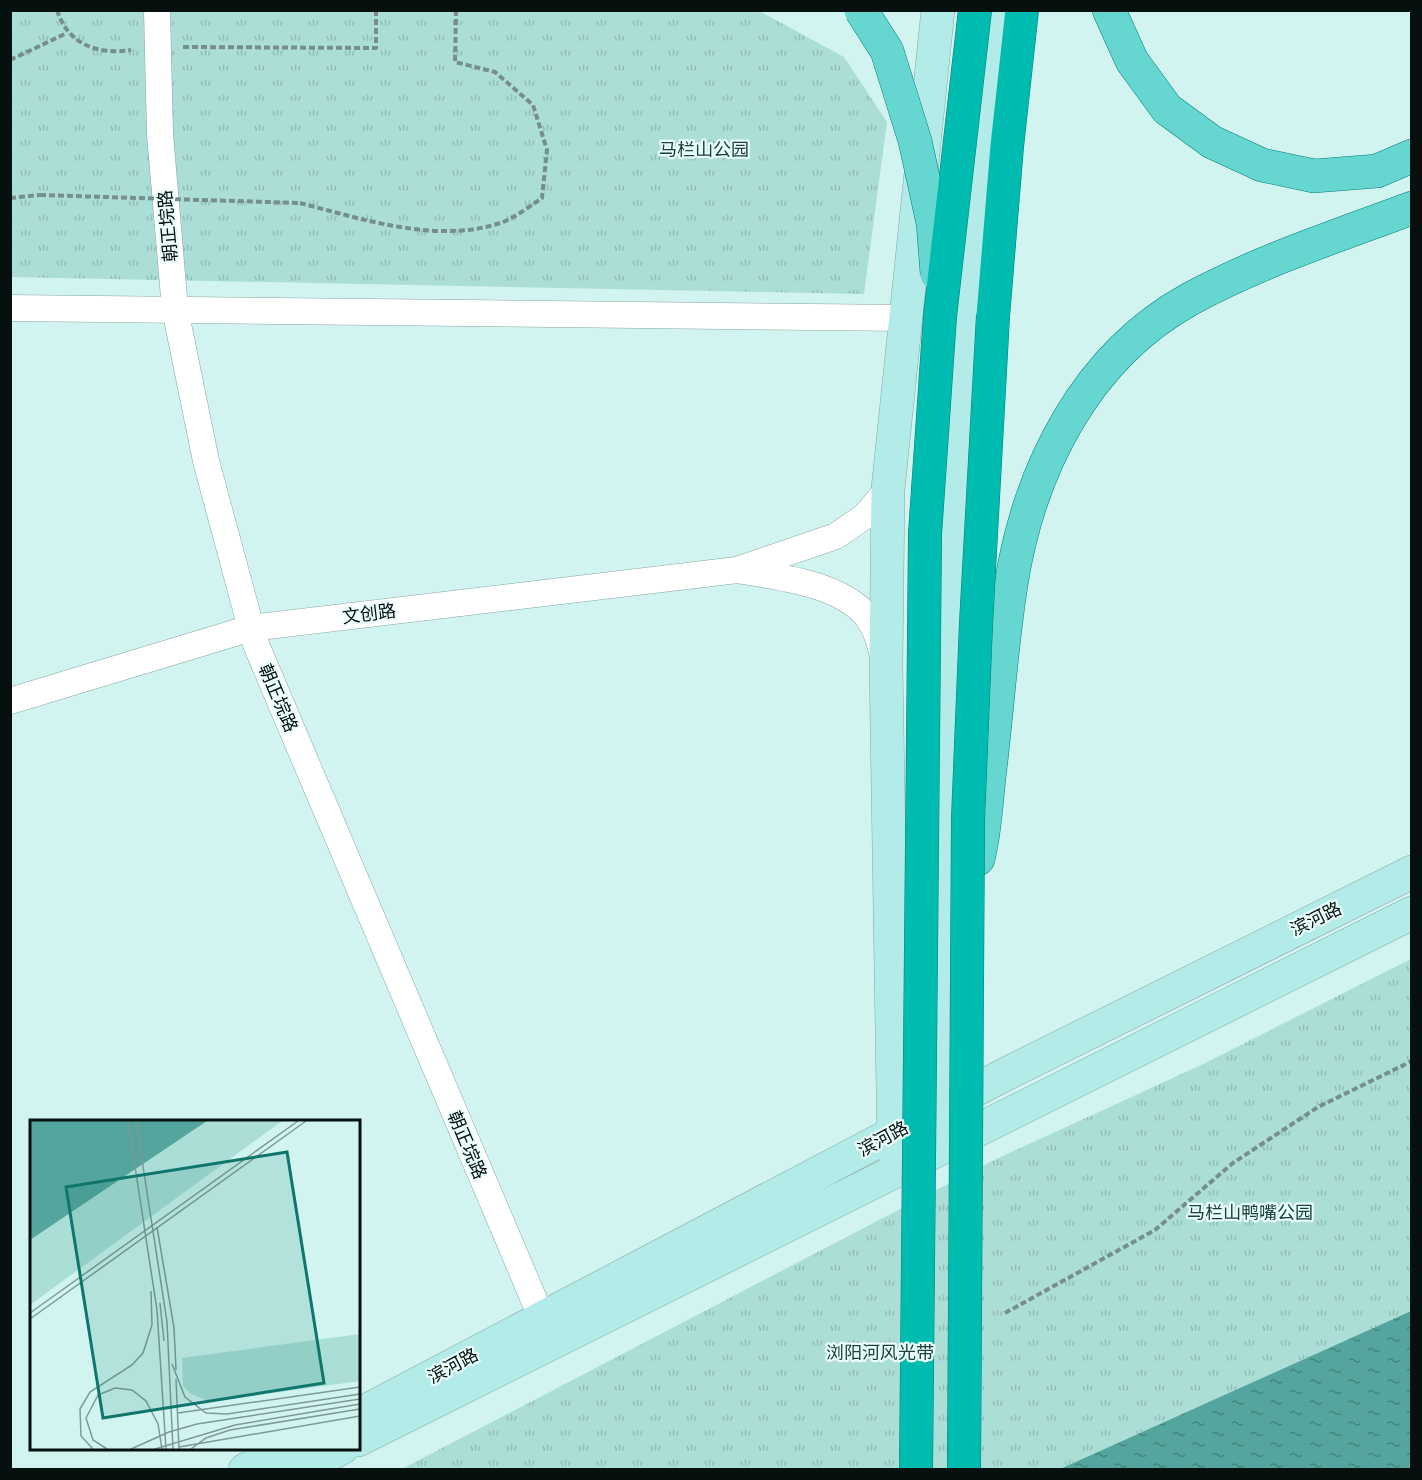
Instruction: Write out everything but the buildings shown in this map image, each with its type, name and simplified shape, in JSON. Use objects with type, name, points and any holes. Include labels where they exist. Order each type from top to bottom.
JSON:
[{"type":"highway","points":[[916,1470],[926,534],[940,316],[975,10]]},
{"type":"highway","points":[[964,1470],[968,899],[976,624],[993,328],[1007,146],[1022,10]]},
{"type":"main road","points":[[861,10],[887,51],[915,141],[933,223],[940,316]]},
{"type":"main road","points":[[1109,10],[1132,61],[1167,109],[1212,142],[1262,165],[1314,176],[1377,171],[1412,156]]},
{"type":"main road","points":[[968,899],[980,854],[1011,584],[1022,534],[1040,473],[1072,411],[1105,368],[1152,325],[1188,300],[1249,270],[1412,208]]},
{"type":"street","name":"朝正垸路","points":[[157,10],[160,134],[175,309],[206,461],[256,647],[547,1332]]},
{"type":"street","points":[[893,1173],[886,665],[888,489],[938,10]]},
{"type":"street","points":[[944,1149],[946,632],[964,331],[999,10]]},
{"type":"street","points":[[10,308],[907,318]]},
{"type":"street","name":"文创路","points":[[10,701],[251,628],[737,570],[836,536],[865,516],[888,489]]},
{"type":"street","name":"文创路","points":[[737,570],[827,588],[854,604],[874,626],[886,665]]},
{"type":"street","name":"滨河路","points":[[360,1439],[894,1133],[1412,872]]},
{"type":"street","name":"滨河路","points":[[360,1413],[547,1332],[944,1149],[1412,913]]},
{"type":"street","points":[[245,1470],[286,1450]]},
{"type":"street","points":[[300,1470],[340,1450]]},
{"type":"path","points":[[57,10],[67,33],[86,47],[111,53],[158,47],[376,48],[376,10]]},
{"type":"path","points":[[10,198],[40,195],[300,203],[407,227],[455,231],[503,222],[542,198],[547,150],[533,105],[495,72],[455,62],[456,10]]},
{"type":"path","points":[[10,60],[67,33]]},
{"type":"path","points":[[1005,1313],[1155,1230],[1233,1162],[1318,1107],[1412,1061]]},
{"type":"green space","name":"马栏山公园","points":[[11,11],[759,11],[844,57],[887,122],[864,294],[11,277]]},
{"type":"green space","name":"马栏山鸭嘴公园","points":[[1411,959],[1411,1311],[1060,1469],[400,1470],[994,1160],[1201,1065]]},
{"type":"water","points":[[1411,1311],[1411,1469],[1060,1469]]},
{"type":"park label","name":"浏阳河风光带","points":[[880,1353]]}]
